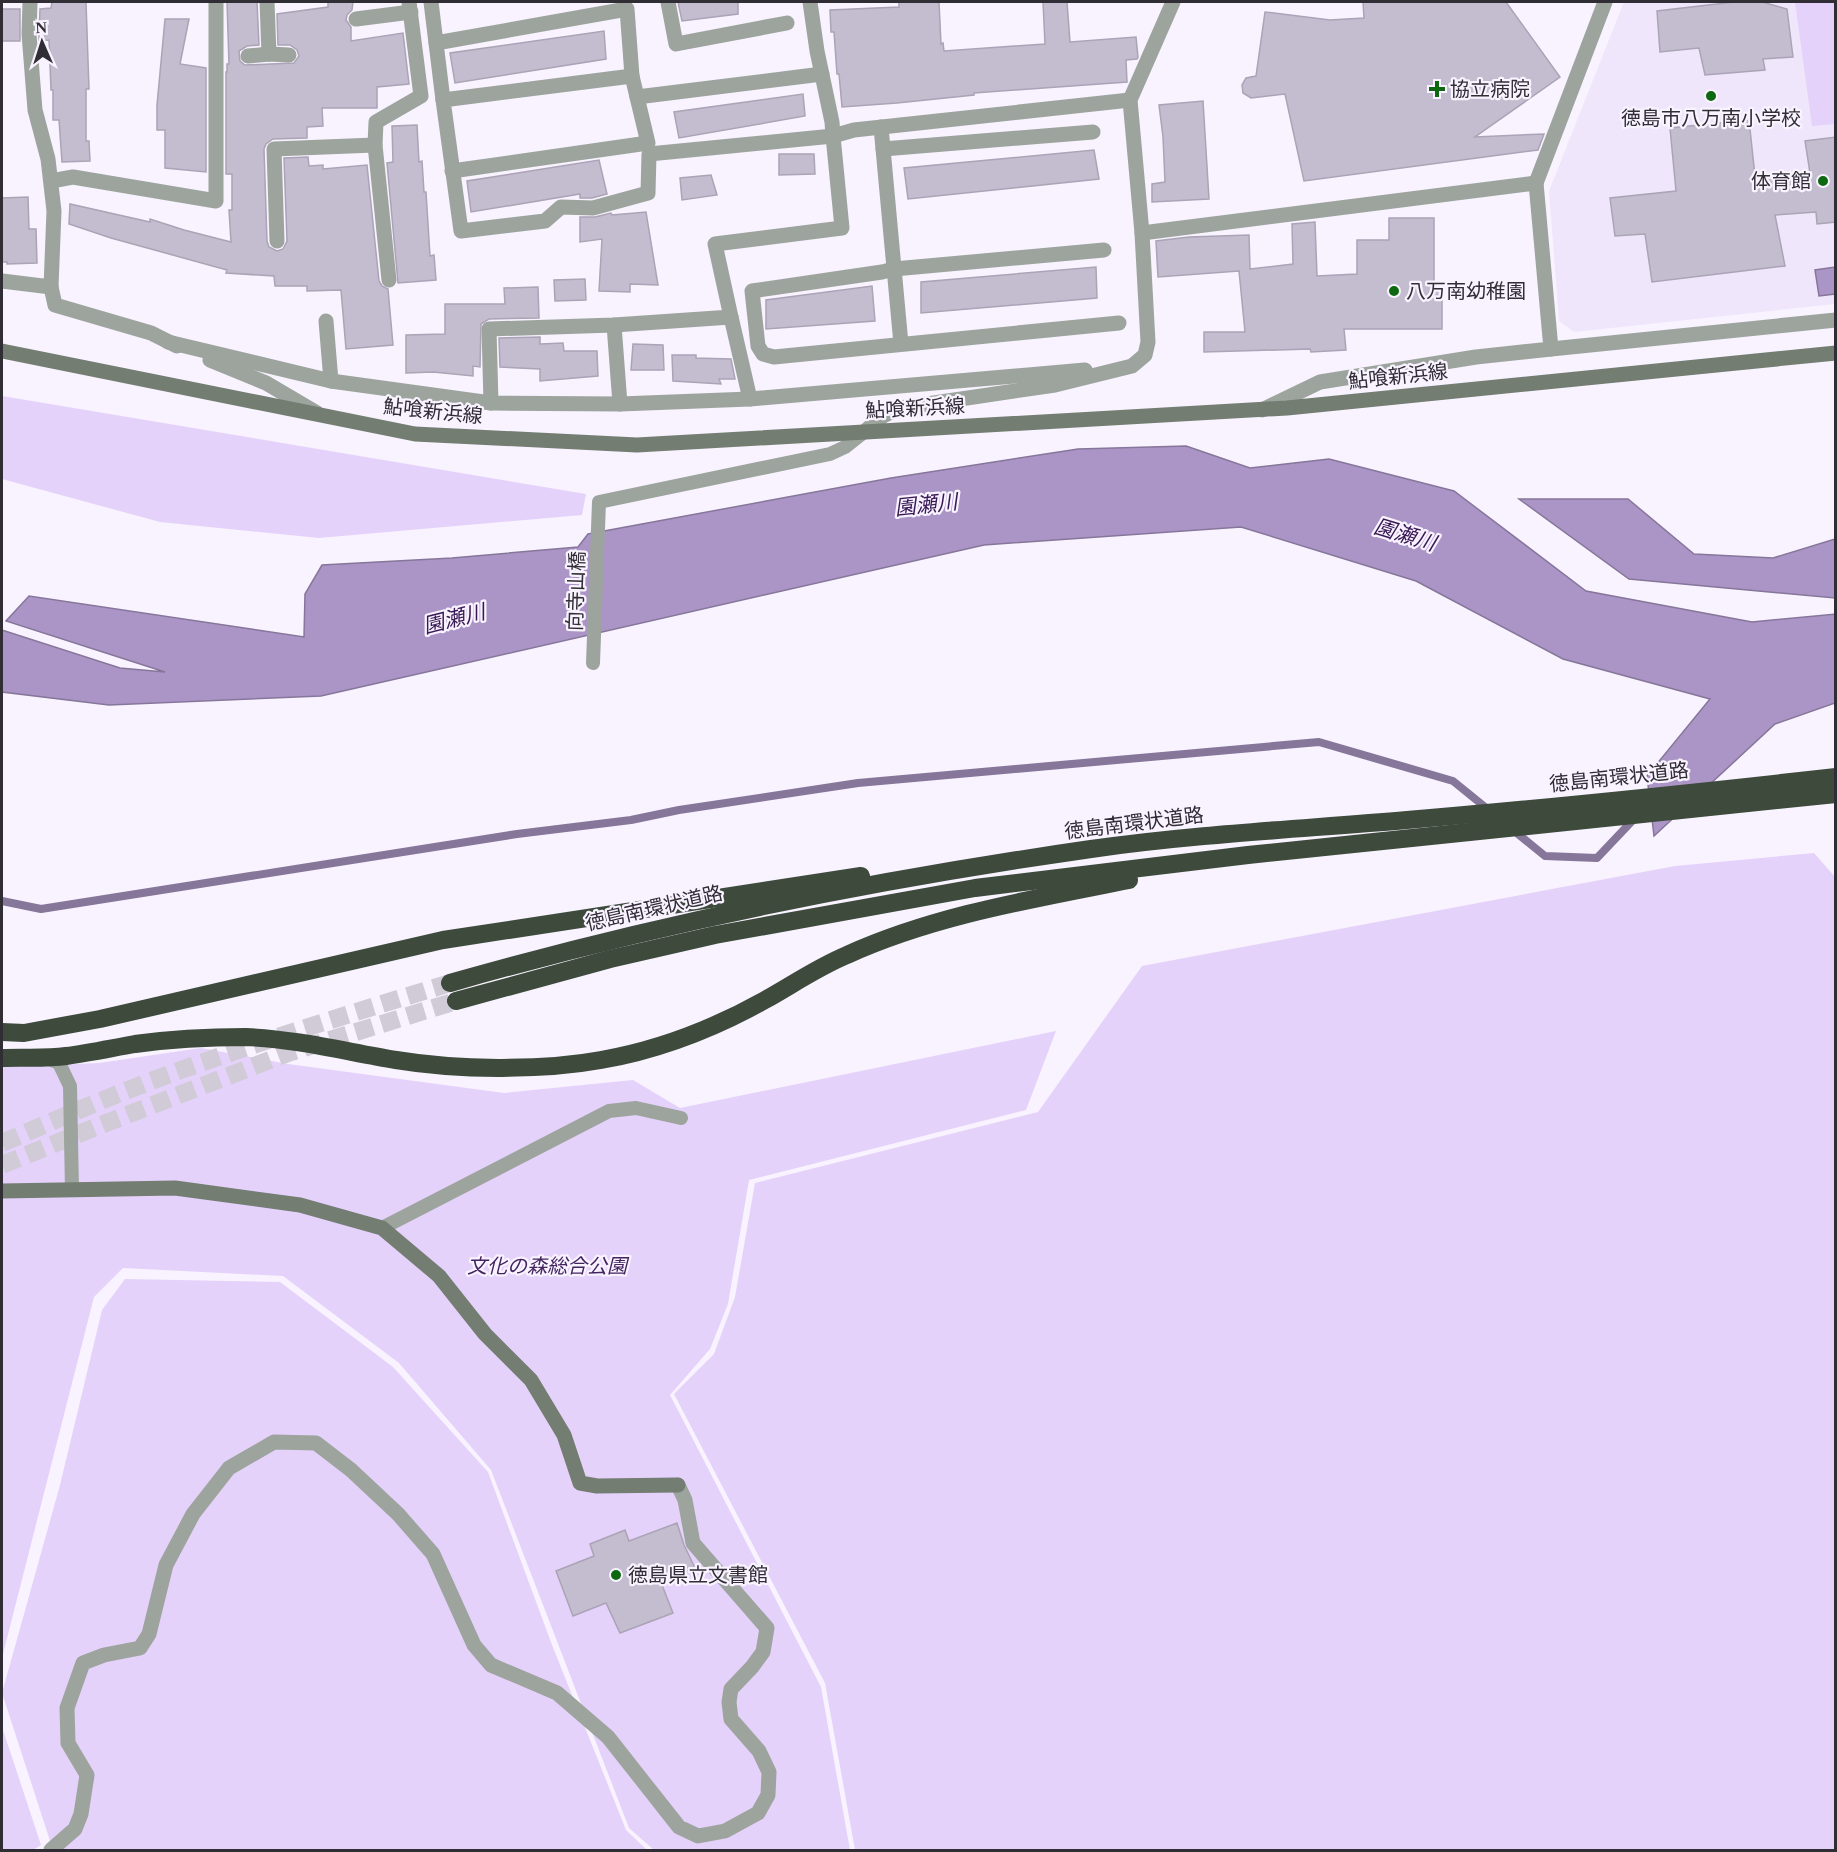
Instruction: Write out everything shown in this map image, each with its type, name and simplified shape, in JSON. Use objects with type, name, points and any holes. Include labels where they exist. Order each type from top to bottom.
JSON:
[{"type":"highway","name":"徳島南環状道路","points":[[456,1001],[610,959],[715,935],[975,888],[1410,838],[1772,793],[1836,777]]},
{"type":"highway","name":"徳島南環状道路","points":[[450,983],[534,959],[850,889],[1093,849],[1408,820],[1772,793],[1836,794]]},
{"type":"highway","points":[[2,1032],[24,1033],[100,1019],[443,940],[852,877],[1093,849]]},
{"type":"highway","points":[[2,1058],[64,1056],[148,1043],[199,1038],[249,1037],[334,1047],[398,1060],[447,1065],[521,1067],[598,1060],[640,1052],[683,1039],[746,1010],[845,956],[897,935],[943,921],[1015,904],[1248,855]]},
{"type":"main road","name":"鮎喰新浜線","points":[[2,351],[415,434],[637,445],[1261,410],[1836,353]]},
{"type":"main road","points":[[2,1191],[175,1188],[300,1205],[382,1228],[439,1276],[485,1334],[531,1380],[564,1434],[580,1483],[597,1486],[678,1485]]},
{"type":"street","points":[[30,2],[29,34],[35,110],[48,159],[54,211],[51,287],[55,305],[150,333],[266,383],[321,415]]},
{"type":"street","points":[[51,181],[73,177],[216,201],[216,2]]},
{"type":"street","points":[[267,2],[269,54]]},
{"type":"street","points":[[430,2],[461,231],[545,221],[561,207],[593,208],[648,193],[648,149],[632,76],[626,5],[436,43]]},
{"type":"street","points":[[668,2],[676,44],[787,23]]},
{"type":"street","points":[[750,399],[715,244],[842,228],[832,122],[810,2]]},
{"type":"street","points":[[864,432],[883,416],[900,408],[1055,385],[1132,366],[1145,355],[1148,342],[1142,233],[1130,100],[1173,2]]},
{"type":"street","points":[[1551,349],[1536,183],[1605,2]]},
{"type":"street","points":[[356,19],[410,7],[421,96],[376,122],[375,145],[389,280]]},
{"type":"street","points":[[248,56],[289,55]]},
{"type":"street","points":[[637,97],[822,74]]},
{"type":"street","points":[[443,100],[632,76]]},
{"type":"street","points":[[452,171],[648,149],[833,136],[854,130],[1130,100]]},
{"type":"street","points":[[881,127],[901,344]]},
{"type":"street","points":[[883,149],[1093,132]]},
{"type":"street","points":[[277,241],[274,149],[375,145]]},
{"type":"street","points":[[1142,233],[1536,183]]},
{"type":"street","points":[[1104,250],[894,268],[882,272],[752,291],[758,346],[763,354],[774,357],[1119,323]]},
{"type":"street","points":[[2,281],[51,287]]},
{"type":"street","points":[[491,403],[489,329],[614,325],[730,317]]},
{"type":"street","points":[[1261,410],[1320,382],[1476,357],[1836,320]]},
{"type":"street","points":[[326,321],[331,381]]},
{"type":"street","points":[[614,325],[620,404]]},
{"type":"street","points":[[168,342],[331,381],[491,403],[620,404],[750,399],[1132,366]]},
{"type":"street","points":[[51,1851],[75,1829],[81,1814],[87,1775],[68,1743],[67,1708],[83,1663],[104,1655],[141,1648],[149,1634],[166,1566],[193,1514],[229,1468],[274,1442],[316,1443],[351,1470],[398,1514],[433,1554],[474,1645],[491,1665],[557,1693],[608,1737],[679,1827],[698,1836],[724,1831],[758,1813],[768,1795],[769,1772],[759,1751],[731,1719],[729,1702],[731,1689],[763,1652],[767,1628],[693,1543],[685,1500],[678,1485]]},
{"type":"lane","name":"向寺山橋","points":[[594,658],[599,502],[830,454],[845,447],[864,432]]},
{"type":"lane","points":[[2,1058],[47,1057],[59,1063],[64,1072],[70,1086],[72,1190]]},
{"type":"lane","points":[[382,1228],[609,1111],[636,1108],[681,1118]]},
{"type":"shaded area","name":"徳島市八万南小学校","points":[[1624,2],[1835,2],[1835,304],[1574,332],[1559,321],[1549,191]]},
{"type":"green space","points":[[1795,2],[1835,2],[1835,124],[1812,126]]},
{"type":"green space","points":[[2,396],[586,494],[582,515],[319,538],[160,522],[2,479]]},
{"type":"green space","points":[[1814,853],[1836,878],[1835,1850],[855,1850],[825,1683],[674,1394],[714,1354],[735,1297],[755,1183],[1038,1112],[1142,966],[1675,866]]},
{"type":"green space","name":"文化の森総合公園","points":[[1056,1031],[1026,1110],[749,1180],[728,1304],[710,1349],[670,1395],[821,1687],[850,1850],[654,1850],[629,1828],[491,1470],[399,1363],[283,1276],[123,1268],[94,1297],[2,1658],[2,1067],[99,1063],[201,1048],[288,1064],[504,1093],[633,1080],[680,1108]]},
{"type":"green space","points":[[125,1279],[280,1282],[393,1367],[488,1472],[552,1645],[626,1830],[647,1850],[53,1850],[2,1693],[60,1485],[102,1310]]},
{"type":"green space","points":[[2,1727],[41,1845],[33,1850],[2,1850]]},
{"type":"water","points":[[1835,267],[1835,294],[1819,296],[1815,270]]},
{"type":"water","name":"園瀬川","points":[[1186,446],[1250,468],[1329,459],[1454,491],[1586,591],[1752,622],[1836,614],[1835,703],[1775,724],[1654,836],[1647,776],[1710,699],[1563,659],[1416,581],[1241,527],[984,545],[321,696],[109,705],[2,692],[2,630],[120,668],[165,672],[6,621],[29,596],[304,637],[305,594],[322,565],[452,558],[578,547],[588,534],[891,478],[1078,449]]},
{"type":"water","points":[[1519,499],[1628,499],[1694,554],[1773,558],[1835,539],[1835,598],[1629,579]]},
{"type":"building","points":[[52,2],[86,2],[89,89],[86,89],[86,141],[89,141],[90,161],[62,162],[59,120],[53,120],[49,40],[39,41],[40,9],[51,8]]},
{"type":"building","points":[[227,2],[257,2],[259,45],[247,46],[239,51],[240,61],[245,65],[294,63],[299,56],[297,50],[290,45],[278,45],[277,14],[328,7],[328,2],[353,2],[352,10],[346,20],[351,27],[351,41],[403,33],[409,84],[377,87],[377,108],[322,108],[323,126],[307,127],[307,138],[273,139],[266,144],[264,149],[267,241],[269,247],[277,251],[283,249],[287,241],[284,158],[308,157],[309,166],[323,165],[323,169],[367,165],[379,281],[388,289],[393,345],[346,349],[341,290],[307,291],[307,286],[275,286],[274,276],[226,273],[227,270],[69,224],[70,204],[150,222],[150,219],[231,242],[229,210],[232,210],[232,174],[226,174],[226,72],[227,64],[229,64]]},
{"type":"building","points":[[678,2],[738,2],[738,14],[682,21]]},
{"type":"building","points":[[899,2],[939,2],[941,44],[943,43],[944,51],[1045,44],[1043,2],[1067,2],[1070,42],[1136,37],[1138,57],[1126,60],[1127,82],[974,93],[974,95],[842,107],[830,10],[899,7]]},
{"type":"building","name":"協立病院","points":[[1363,2],[1506,2],[1560,77],[1475,137],[1544,134],[1538,150],[1304,181],[1285,94],[1251,98],[1243,93],[1242,85],[1246,78],[1256,76],[1265,12],[1330,20],[1364,18]]},
{"type":"building","points":[[1734,2],[1762,2],[1787,9],[1793,57],[1763,59],[1765,70],[1705,75],[1699,48],[1660,52],[1657,11]]},
{"type":"building","points":[[2,9],[20,9],[20,41],[2,41]]},
{"type":"building","points":[[165,19],[189,19],[180,64],[206,68],[206,172],[165,168],[165,130],[157,130],[157,105]]},
{"type":"building","points":[[604,31],[606,59],[455,83],[450,53]]},
{"type":"building","points":[[803,94],[805,116],[679,138],[674,112]]},
{"type":"building","points":[[1203,101],[1209,199],[1152,202],[1152,184],[1165,182],[1159,105]]},
{"type":"building","points":[[1749,120],[1755,176],[1810,173],[1805,141],[1836,137],[1836,222],[1817,224],[1816,212],[1775,215],[1785,266],[1652,282],[1645,234],[1615,236],[1610,198],[1676,191],[1670,128]]},
{"type":"building","points":[[417,125],[419,162],[422,161],[424,192],[426,192],[430,256],[434,255],[436,280],[398,283],[387,163],[393,162],[392,126]]},
{"type":"building","points":[[1094,150],[1099,179],[908,199],[904,168]]},
{"type":"building","points":[[779,154],[814,154],[815,174],[779,175]]},
{"type":"building","points":[[599,160],[607,194],[580,198],[580,194],[471,212],[467,181]]},
{"type":"building","points":[[711,175],[717,195],[682,200],[680,178]]},
{"type":"building","points":[[28,197],[29,229],[36,229],[37,263],[7,264],[7,262],[2,262],[2,198]]},
{"type":"building","points":[[646,212],[658,285],[630,284],[630,292],[599,291],[602,239],[580,242],[580,217]]},
{"type":"building","points":[[1389,218],[1434,218],[1434,282],[1442,282],[1442,329],[1344,329],[1346,350],[1204,352],[1204,332],[1245,332],[1239,271],[1158,277],[1156,241],[1189,237],[1249,235],[1250,269],[1293,264],[1292,224],[1315,222],[1317,276],[1357,274],[1357,240],[1389,240]]},
{"type":"building","points":[[1096,267],[1097,298],[921,313],[921,282]]},
{"type":"building","points":[[585,279],[586,300],[555,301],[554,280]]},
{"type":"building","points":[[872,286],[875,321],[766,329],[766,300]]},
{"type":"building","points":[[538,287],[539,318],[489,319],[481,324],[480,367],[473,366],[473,376],[433,372],[406,373],[406,335],[445,334],[445,304],[505,304],[504,288]]},
{"type":"building","points":[[540,337],[540,344],[563,343],[564,351],[597,351],[598,376],[540,381],[540,369],[500,367],[499,338]]},
{"type":"building","points":[[633,344],[663,345],[664,370],[631,370]]},
{"type":"building","points":[[672,355],[731,359],[735,379],[719,379],[721,384],[673,381]]},
{"type":"building","name":"徳島県立文書館","points":[[677,1523],[695,1568],[660,1580],[673,1613],[620,1633],[606,1603],[573,1616],[556,1571],[594,1556],[590,1544],[625,1530],[629,1541]]},
{"type":"waterway","points":[[2,901],[41,909],[517,834],[631,820],[679,810],[858,783],[1319,742],[1453,781],[1490,811]]},
{"type":"waterway","points":[[1513,830],[1545,856],[1597,858],[1634,819]]},
{"type":"tunnel","points":[[2,1143],[100,1101],[176,1072],[450,983]]},
{"type":"tunnel","points":[[2,1165],[288,1053],[456,1001]]},
{"type":"place","name":"協立病院","points":[[1437,89]]},
{"type":"place","name":"徳島市八万南小学校","points":[[1711,96]]},
{"type":"place","name":"体育館","points":[[1823,181]]},
{"type":"place","name":"八万南幼稚園","points":[[1394,291]]},
{"type":"place","name":"徳島県立文書館","points":[[616,1575]]}]
